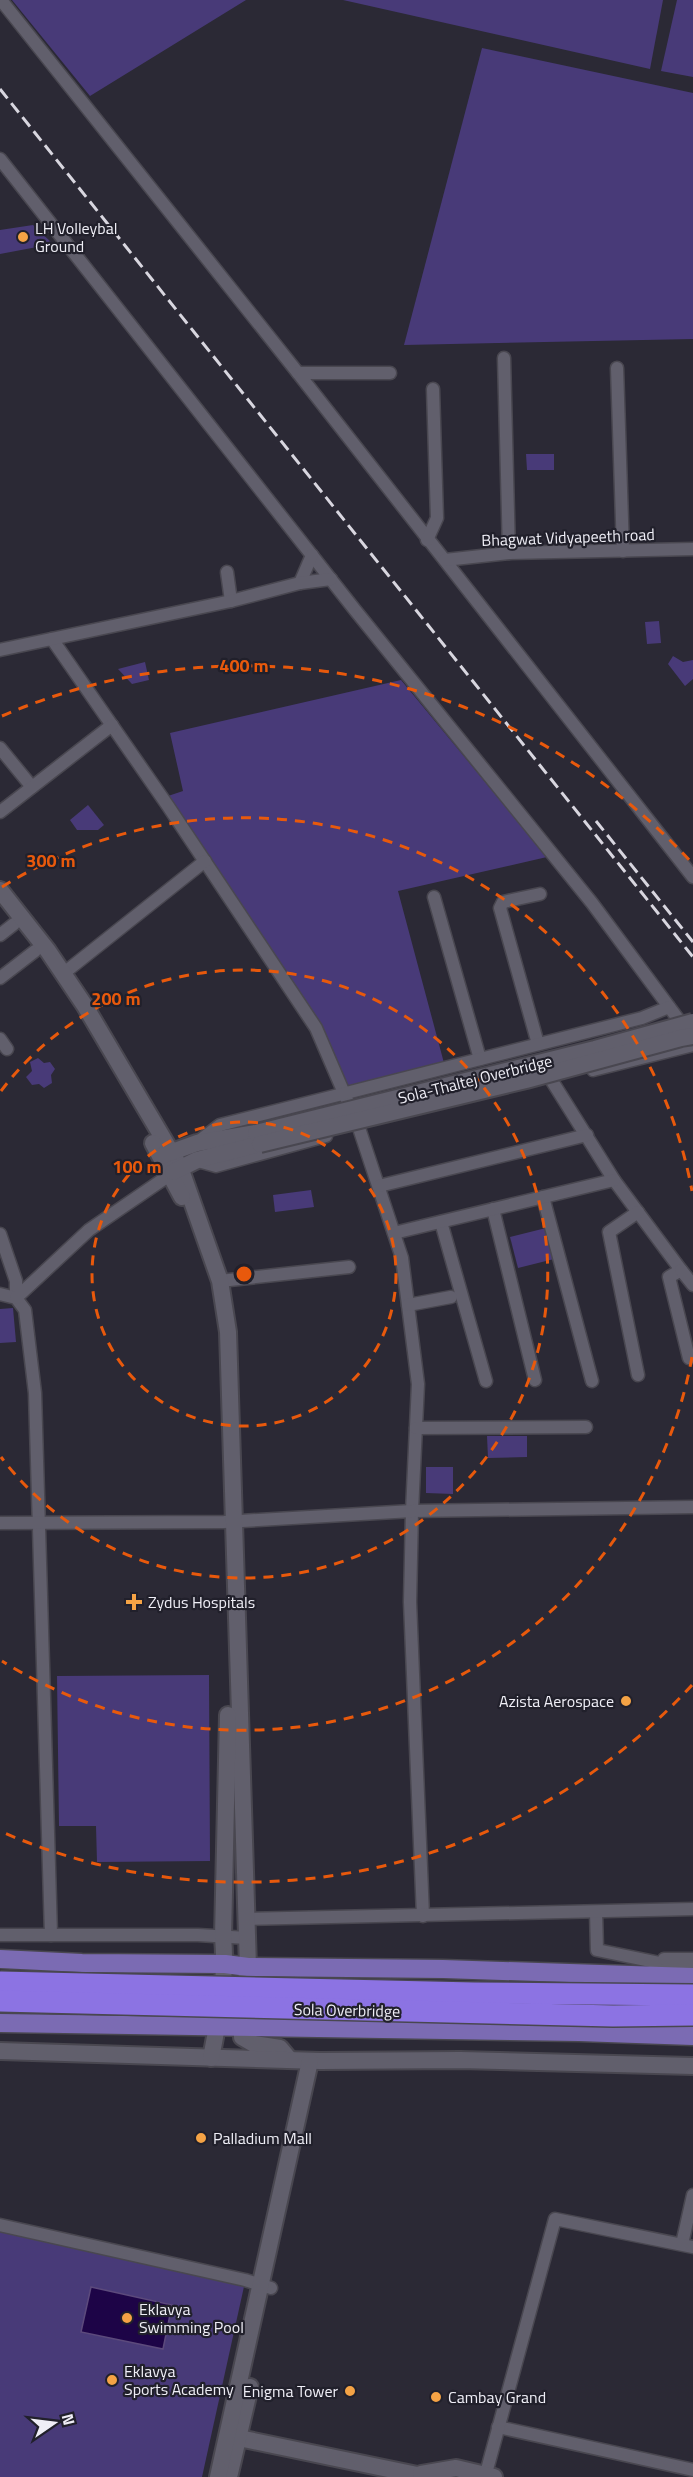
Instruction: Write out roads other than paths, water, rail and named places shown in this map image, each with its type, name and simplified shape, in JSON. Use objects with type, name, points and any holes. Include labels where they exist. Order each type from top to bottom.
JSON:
[{"type":"highway","name":"Sola Overbridge","points":[[0,1982],[474,1993],[693,1995]]},
{"type":"highway","name":"Sola Overbridge","points":[[0,2001],[613,2016],[693,2015]]},
{"type":"main road","points":[[0,1959],[82,1963],[225,1964],[248,1967],[693,1977]]},
{"type":"main road","points":[[0,2023],[693,2036]]},
{"type":"street","points":[[1,0],[298,373],[693,877]]},
{"type":"street","points":[[0,159],[331,579],[592,903],[693,1038]]},
{"type":"street","points":[[504,358],[509,553]]},
{"type":"street","points":[[617,368],[622,551]]},
{"type":"street","points":[[298,373],[390,373]]},
{"type":"street","points":[[427,540],[437,518],[433,389]]},
{"type":"street","name":"Bhagwat Vidyapeeth road","points":[[445,560],[509,553],[693,549]]},
{"type":"street","points":[[300,583],[312,555]]},
{"type":"street","points":[[227,572],[231,601]]},
{"type":"street","points":[[0,650],[231,601],[300,583],[331,579]]},
{"type":"street","points":[[52,639],[205,861],[316,1028],[359,1128],[402,1258],[418,1384],[412,1510],[411,1614],[423,1916]]},
{"type":"street","points":[[0,812],[112,725]]},
{"type":"street","points":[[0,748],[32,788]]},
{"type":"street","points":[[64,973],[205,861]]},
{"type":"street","points":[[0,890],[64,973],[166,1154],[175,1170],[220,1281],[228,1332],[228,1708],[223,1937],[225,1964],[218,2026],[211,2058]]},
{"type":"street","points":[[538,1044],[500,908],[503,902],[540,894]]},
{"type":"street","points":[[434,897],[480,1059]]},
{"type":"street","points":[[0,906],[35,951],[76,1011],[166,1154]]},
{"type":"street","points":[[0,935],[14,924]]},
{"type":"street","points":[[0,978],[35,951]]},
{"type":"street","points":[[197,1143],[220,1125],[642,1018],[669,1007]]},
{"type":"street","name":"Sola-Thaltej Overbridge","points":[[258,1139],[693,1022]]},
{"type":"street","name":"Sola-Thaltej Overbridge","points":[[258,1139],[526,1080],[681,1038],[693,1038]]},
{"type":"street","points":[[196,1160],[216,1166],[693,1045]]},
{"type":"street","points":[[552,1081],[614,1180],[693,1285]]},
{"type":"street","points":[[379,1186],[586,1136]]},
{"type":"street","points":[[166,1154],[197,1143],[258,1139]]},
{"type":"street","points":[[16,1298],[90,1230],[175,1170],[196,1160],[258,1139]]},
{"type":"street","points":[[175,1170],[179,1190],[211,1288],[218,1333],[229,1521],[248,1967],[241,2026],[242,2037],[254,2044],[280,2048],[290,2060]]},
{"type":"street","points":[[394,1233],[614,1180]]},
{"type":"street","points":[[543,1197],[592,1381]]},
{"type":"street","points":[[493,1209],[535,1380]]},
{"type":"street","points":[[638,1212],[609,1232],[638,1375]]},
{"type":"street","points":[[441,1222],[486,1381]]},
{"type":"street","points":[[0,1234],[16,1281],[16,1298],[25,1310],[35,1393],[51,1935]]},
{"type":"street","points":[[220,1281],[349,1267]]},
{"type":"street","points":[[681,1269],[669,1277],[689,1358]]},
{"type":"street","points":[[0,1294],[16,1298]]},
{"type":"street","points":[[408,1305],[452,1297]]},
{"type":"street","points":[[416,1428],[586,1427]]},
{"type":"street","points":[[0,1523],[229,1521],[412,1510],[693,1507]]},
{"type":"street","points":[[245,1919],[693,1909]]},
{"type":"street","points":[[596,1912],[597,1950]]},
{"type":"street","points":[[0,1935],[198,1935],[246,1938]]},
{"type":"street","points":[[597,1950],[650,1958],[693,1959]]},
{"type":"street","points":[[597,1950],[693,1970]]},
{"type":"street","points":[[0,2051],[315,2061],[460,2060],[693,2066]]},
{"type":"street","points":[[218,2477],[266,2287],[315,2061]]},
{"type":"street","points":[[239,2438],[424,2476],[456,2468],[488,2476],[498,2427],[555,2219],[688,2245],[693,2195]]},
{"type":"street","points":[[0,2225],[266,2287]]},
{"type":"street","points":[[230,2477],[266,2287]]},
{"type":"street","points":[[498,2427],[693,2470]]},
{"type":"railway","points":[[0,89],[693,957]]},
{"type":"railway","points":[[596,821],[693,942]]},
{"type":"place","name":"LH Volleybal Ground","points":[[23,237]]},
{"type":"place","name":"Zydus Hospitals","points":[[134,1602]]},
{"type":"place","name":"Azista Aerospace","points":[[626,1701]]},
{"type":"place","name":"Palladium Mall","points":[[201,2138]]},
{"type":"place","name":"Eklavya Swimming Pool","points":[[127,2318]]},
{"type":"place","name":"Eklavya Sports Academy","points":[[112,2380]]},
{"type":"place","name":"Enigma Tower","points":[[350,2391]]},
{"type":"place","name":"Cambay Grand","points":[[436,2397]]}]
